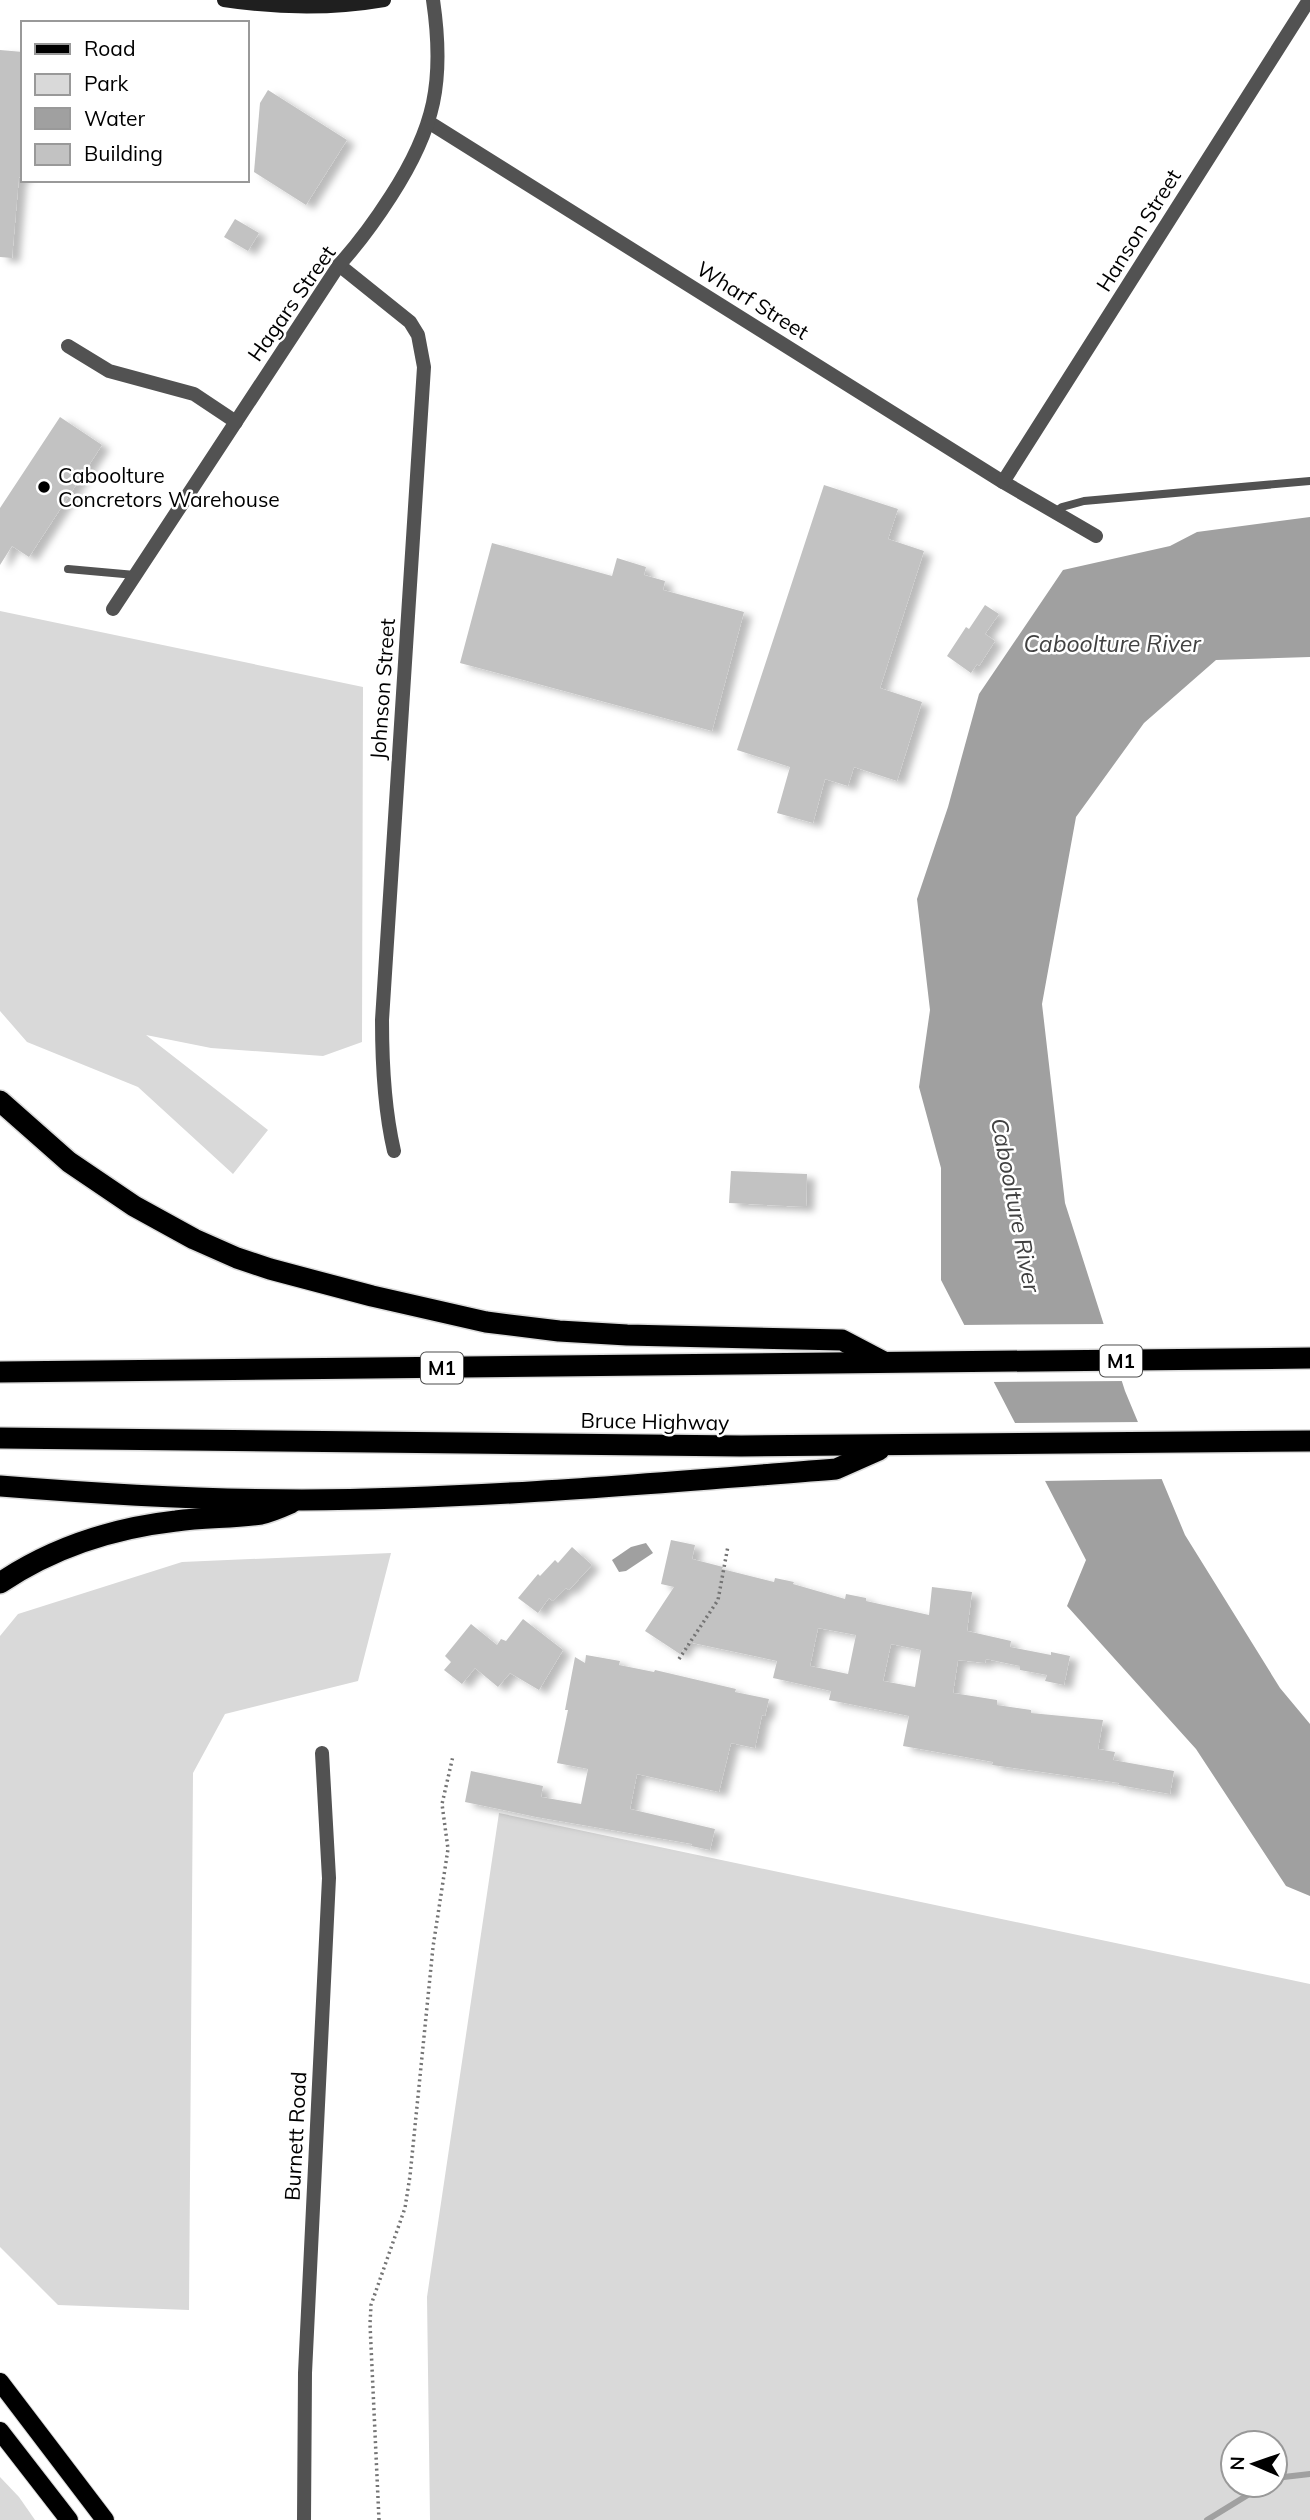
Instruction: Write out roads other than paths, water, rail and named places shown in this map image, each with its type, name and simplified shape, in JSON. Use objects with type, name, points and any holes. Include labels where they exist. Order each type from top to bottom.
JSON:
[{"type":"highway","points":[[0,1101],[69,1162],[134,1206],[194,1239],[270,1269],[486,1322],[559,1331],[627,1335],[842,1340],[884,1362]]},
{"type":"highway","name":"M1","points":[[0,1372],[1310,1359]]},
{"type":"highway","name":"Bruce Highway","points":[[0,1438],[887,1446],[1310,1441]]},
{"type":"highway","points":[[0,1486],[146,1496],[300,1500],[508,1494],[836,1469],[887,1446]]},
{"type":"highway","points":[[0,1583],[57,1553],[120,1530],[174,1521],[264,1514],[300,1500]]},
{"type":"main road","points":[[224,0],[290,6],[351,5],[384,0]]},
{"type":"main road","points":[[0,2382],[104,2520]]},
{"type":"main road","points":[[0,2431],[69,2520]]},
{"type":"street","name":"Hagars Street","points":[[113,609],[339,265],[362,240],[407,172],[430,122],[436,95],[438,68],[433,0]]},
{"type":"street","name":"Hanson Street","points":[[1003,482],[1309,0]]},
{"type":"street","name":"Wharf Street","points":[[430,122],[1003,482],[1096,536]]},
{"type":"street","name":"Johnson Street","points":[[339,265],[410,322],[418,335],[424,367],[382,1020],[382,1071],[388,1126],[394,1151]]},
{"type":"street","points":[[68,346],[109,371],[194,394],[236,422]]},
{"type":"street","name":"Burnett Road","points":[[304,2520],[305,2373],[329,1878],[322,1754]]},
{"type":"lane","points":[[1055,512],[1062,507],[1084,501],[1138,494],[1310,481]]},
{"type":"lane","points":[[68,569],[135,575]]},
{"type":"water","name":"Caboolture River","points":[[1310,517],[1310,657],[1216,660],[1144,723],[1076,817],[1042,1004],[1065,1203],[1125,1391],[1185,1535],[1280,1688],[1310,1724],[1310,1896],[1286,1886],[1196,1749],[1067,1606],[1086,1560],[941,1280],[941,1168],[919,1087],[930,1010],[917,899],[948,807],[979,694],[1063,570],[1170,546],[1197,532]]},
{"type":"water","points":[[646,1543],[653,1553],[626,1571],[619,1572],[612,1560],[631,1547]]},
{"type":"waterway","points":[[1289,2476],[1310,2474]]},
{"type":"waterway","points":[[1207,2520],[1241,2499]]},
{"type":"place","name":"Caboolture Concretors Warehouse","points":[[44,487]]}]
